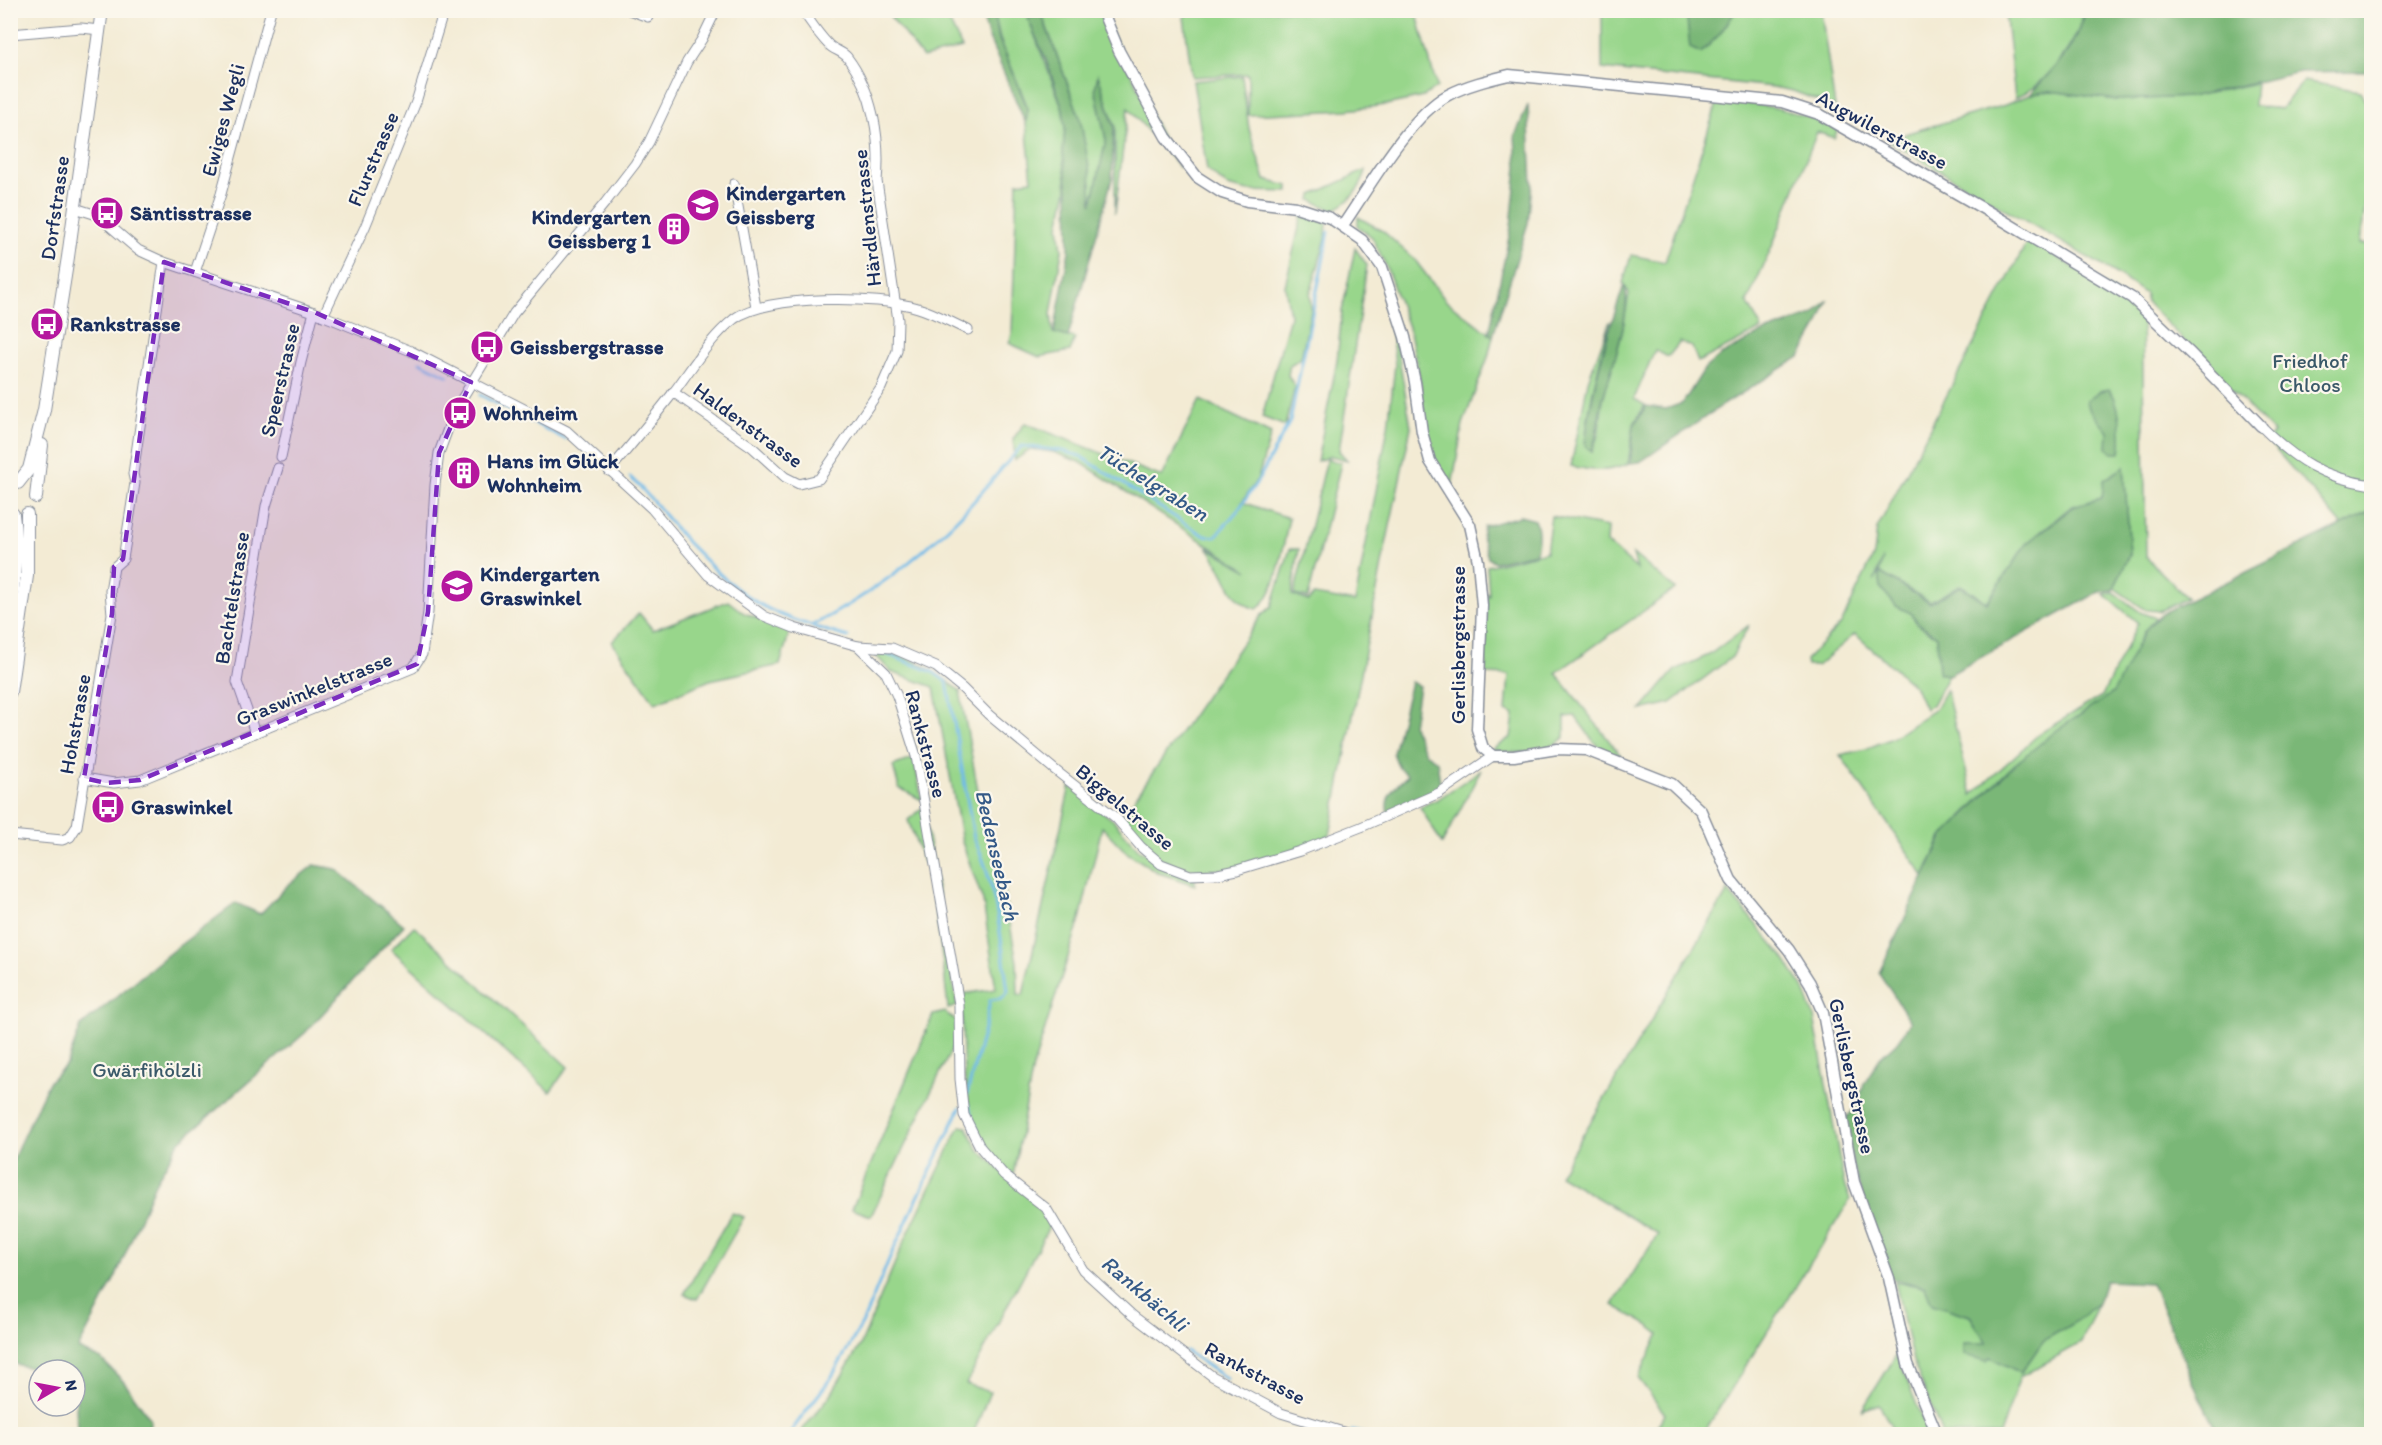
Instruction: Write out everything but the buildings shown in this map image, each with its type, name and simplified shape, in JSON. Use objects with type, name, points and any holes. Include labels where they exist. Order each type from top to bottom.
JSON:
[{"type":"main road","name":"Dorfstrasse","points":[[36,497],[44,410],[102,10]]},
{"type":"main road","name":"Dorfstrasse","points":[[14,485],[29,470],[44,410]]},
{"type":"main road","points":[[10,692],[27,576],[27,514],[36,505],[36,497],[30,487],[14,485]]},
{"type":"main road","points":[[10,619],[17,538],[12,513],[27,514]]},
{"type":"street","name":"Ewiges Wegli","points":[[195,272],[221,194],[271,10]]},
{"type":"street","name":"Flurstrasse","points":[[319,314],[365,227],[416,102],[444,10]]},
{"type":"street","points":[[629,10],[648,17]]},
{"type":"street","points":[[471,382],[514,314],[605,204],[634,164],[648,142],[687,62],[702,39],[716,10]]},
{"type":"street","name":"Härdlenstrasse","points":[[802,10],[829,46],[844,54],[859,75],[870,103],[879,159],[877,181],[896,303]]},
{"type":"street","name":"Gerlisbergstrasse","points":[[1102,10],[1119,51],[1166,137],[1197,177],[1222,193],[1247,201],[1296,207],[1330,218],[1362,240],[1382,267],[1405,337],[1415,382],[1422,432],[1430,461],[1470,525],[1478,561],[1482,606],[1477,729],[1483,748],[1493,756],[1514,756],[1557,748],[1586,750],[1672,784],[1701,810],[1731,880],[1789,950],[1810,983],[1823,1013],[1854,1182],[1889,1278],[1908,1364],[1937,1434]]},
{"type":"street","points":[[10,34],[81,28],[100,30]]},
{"type":"street","name":"Augwilerstrasse","points":[[1342,225],[1410,127],[1446,96],[1477,83],[1518,75],[1782,102],[1818,114],[1989,212],[2132,298],[2191,354],[2284,450],[2308,466],[2346,480],[2372,485]]},
{"type":"street","points":[[734,184],[756,307]]},
{"type":"street","name":"Rankstrasse","points":[[75,208],[97,215],[138,250],[164,262],[319,314],[411,351],[567,431],[652,509],[708,575],[764,616],[794,628],[858,646],[886,673],[897,696],[916,756],[959,1004],[960,1079],[964,1115],[980,1147],[1004,1175],[1046,1208],[1083,1270],[1132,1315],[1212,1376],[1281,1413],[1350,1434]]},
{"type":"street","name":"Hohstrasse","points":[[10,835],[54,841],[70,837],[76,826],[112,614],[111,591],[114,567],[123,559],[135,483],[133,474],[164,262]]},
{"type":"street","points":[[609,471],[674,392],[706,348],[728,324],[756,307],[788,302],[873,300],[918,308],[968,330]]},
{"type":"street","name":"Haldenstrasse","points":[[674,392],[752,447],[785,477],[799,484],[819,479],[881,388],[897,351],[896,303]]},
{"type":"street","name":"Speerstrasse","points":[[280,457],[301,362],[319,314]]},
{"type":"street","name":"Graswinkelstrasse","points":[[84,778],[106,783],[135,782],[412,668],[420,659],[424,648],[439,453],[455,410],[471,382]]},
{"type":"street","name":"Bachtelstrasse","points":[[255,733],[237,682],[266,507],[278,468]]},
{"type":"street","name":"Biggelstrasse","points":[[858,646],[892,648],[936,667],[1046,764],[1116,819],[1141,848],[1161,864],[1190,875],[1218,874],[1237,870],[1300,851],[1439,793],[1493,756]]},
{"type":"highlighted area","points":[[164,262],[314,312],[471,382],[439,453],[428,612],[417,664],[140,780],[106,783],[84,778],[112,614],[114,567],[123,559]]},
{"type":"green space","points":[[1192,10],[1416,11],[1437,87],[1423,97],[1386,105],[1347,110],[1248,115],[1248,74],[1192,77],[1184,17]]},
{"type":"green space","points":[[1686,10],[1736,11],[1719,35],[1701,53],[1690,48]]},
{"type":"green space","points":[[886,11],[944,11],[962,48],[923,58]]},
{"type":"green space","points":[[981,11],[994,11],[999,39],[1027,107],[1026,124],[988,36]]},
{"type":"green space","points":[[994,11],[1101,11],[1162,138],[1180,168],[1128,108],[1115,213],[1115,126],[1098,76],[1095,88],[1106,140],[1092,206],[1090,173],[1080,118],[1042,14],[1028,18],[1062,107],[1065,126],[1063,152],[1067,189],[1059,226],[1062,250],[1051,314],[1053,333],[1075,338],[1070,351],[1039,357],[1009,343],[1012,334],[1017,182],[1032,180],[1026,124],[1028,108],[1000,39]]},
{"type":"green space","points":[[1602,11],[1821,11],[1835,107],[1793,91],[1773,87],[1602,69]]},
{"type":"green space","points":[[2005,11],[2084,11],[2075,36],[2059,62],[2027,92],[2015,98]]},
{"type":"green space","points":[[2085,11],[2371,11],[2371,71],[2300,72],[2190,97],[2117,100],[2050,91],[2029,95],[2071,47],[2082,24]]},
{"type":"green space","points":[[1041,13],[1080,118],[1090,173],[1092,204],[1106,140],[1095,88],[1098,75],[1114,126],[1112,179],[1068,337],[1054,333],[1069,251],[1068,190],[1063,153],[1065,128],[1063,109],[1046,60],[1028,19]]},
{"type":"green space","points":[[1242,76],[1249,129],[1265,180],[1289,186],[1289,192],[1248,191],[1227,186],[1207,170],[1193,81]]},
{"type":"green space","name":"Friedhof Chloos","points":[[2303,81],[2360,91],[2372,113],[2371,164],[2360,244],[2372,243],[2371,511],[2343,526],[2267,440],[2274,433],[2147,303],[2145,294],[2118,275],[1889,141],[1908,133],[2005,105],[2029,95],[2050,91],[2117,100],[2190,97],[2256,83],[2254,106],[2281,109]]},
{"type":"green space","points":[[1718,100],[1780,109],[1809,117],[1838,129],[1834,138],[1817,132],[1771,249],[1747,302],[1762,329],[1698,362],[1692,347],[1680,342],[1668,357],[1655,350],[1634,399],[1645,405],[1634,424],[1628,464],[1600,470],[1571,466],[1588,381],[1610,321],[1589,413],[1585,445],[1592,452],[1598,435],[1603,399],[1622,333],[1629,293],[1623,283],[1631,255],[1665,262]]},
{"type":"green space","points":[[1528,105],[1532,184],[1528,223],[1493,336],[1489,334],[1511,227],[1517,167],[1515,136]]},
{"type":"green space","points":[[1366,170],[1358,189],[1338,208],[1332,210],[1311,200],[1312,195]]},
{"type":"green space","points":[[1302,215],[1327,222],[1326,238],[1310,294],[1311,310],[1301,358],[1290,365],[1288,375],[1295,387],[1285,426],[1262,417],[1290,316],[1285,286]]},
{"type":"green space","points":[[1358,217],[1383,231],[1415,260],[1446,301],[1493,336],[1488,357],[1463,424],[1452,486],[1433,459],[1410,333],[1386,266],[1372,237],[1358,227]]},
{"type":"green space","points":[[2028,240],[2129,300],[2142,311],[2146,557],[2187,598],[2160,611],[2146,610],[2114,588],[2130,555],[2124,467],[2105,480],[2102,498],[2072,506],[2026,544],[1987,602],[1961,585],[1930,602],[1879,572],[1883,558],[1874,581],[1879,573],[1881,588],[1896,606],[1911,613],[1917,624],[1937,636],[1939,673],[1948,675],[1932,705],[1925,709],[1915,687],[1855,634],[1817,666],[1807,666],[1806,660],[1841,624],[1874,555],[1877,529]]},
{"type":"green space","points":[[1355,248],[1367,265],[1339,451],[1347,460],[1331,456],[1317,461],[1337,361],[1342,311]]},
{"type":"green space","points":[[1624,285],[1626,308],[1624,324],[1603,398],[1592,452],[1585,445],[1591,404],[1605,344]]},
{"type":"green space","points":[[1828,300],[1818,326],[1800,357],[1720,407],[1640,462],[1630,463],[1634,425],[1646,406],[1666,409],[1683,403],[1705,368],[1721,355],[1762,333],[1813,315]]},
{"type":"green space","points":[[1391,327],[1396,340],[1411,427],[1330,835],[1291,851],[1247,865],[1225,869],[1203,870],[1182,867],[1163,860],[1145,846],[1122,817],[1261,616],[1272,606],[1290,549],[1299,549],[1292,595],[1309,601],[1314,595],[1355,602],[1388,427],[1395,365]]},
{"type":"green space","points":[[2109,389],[2116,402],[2120,419],[2120,453],[2112,453],[2107,448],[2108,432],[2089,409],[2087,401],[2100,391]]},
{"type":"green space","points":[[1200,400],[1271,434],[1258,478],[1242,502],[1289,518],[1275,580],[1264,602],[1257,609],[1239,600],[1207,547],[1248,571],[1080,462],[1053,452],[1031,449],[1015,460],[1013,439],[1025,423],[1162,477]]},
{"type":"green space","points":[[1327,459],[1341,463],[1308,598],[1294,595]]},
{"type":"green space","points":[[2124,467],[2130,554],[2113,590],[2099,592],[1949,675],[1939,673],[1937,636],[1918,623],[1911,613],[1896,606],[1881,588],[1879,572],[1930,603],[1961,586],[1987,603],[2026,544],[2073,507],[2102,498],[2104,480]]},
{"type":"green space","points":[[2371,511],[2371,1434],[2218,1434],[2198,1394],[2152,1283],[2105,1281],[2098,1303],[2075,1322],[2043,1341],[2021,1373],[1990,1357],[1987,1361],[1964,1355],[1964,1343],[1987,1343],[1970,1316],[1932,1304],[1925,1287],[1889,1278],[1869,1224],[1842,1123],[1857,1106],[1864,1083],[1880,1058],[1897,1042],[1911,1022],[1879,973],[1943,837],[2014,765],[2057,730],[2113,693],[2145,630],[2161,614]]},
{"type":"green space","points":[[1520,516],[1535,520],[1537,524],[1536,553],[1495,562],[1488,558],[1482,537],[1484,526]]},
{"type":"green space","points":[[1551,516],[1608,527],[1607,543],[1637,569],[1633,554],[1675,589],[1556,673],[1622,757],[1600,750],[1575,716],[1565,717],[1565,737],[1549,747],[1530,752],[1491,750],[1511,737],[1514,715],[1506,711],[1509,675],[1485,674],[1487,593],[1489,595],[1487,566],[1546,552]]},
{"type":"green space","points":[[2113,592],[2142,613],[2156,618],[2145,630],[2114,693],[2057,731],[2014,765],[1942,837],[1924,876],[1840,755],[1866,749],[1892,738],[1935,709],[1946,689],[1972,795],[2040,733],[2102,696],[2138,623],[2104,594]]},
{"type":"green space","points":[[728,601],[744,613],[790,630],[780,665],[710,680],[655,703],[612,642],[639,613],[653,630]]},
{"type":"green space","points":[[1749,625],[1732,657],[1671,703],[1641,710],[1675,670],[1709,655]]},
{"type":"green space","points":[[871,650],[897,654],[919,663],[960,691],[982,813],[1000,870],[1017,962],[1018,994],[1023,995],[1070,786],[1114,821],[1139,850],[1195,878],[1195,885],[1159,873],[1127,853],[1102,827],[1080,919],[1033,1067],[1013,1176],[982,1141],[969,1106],[966,1088],[962,994],[996,989],[983,901],[962,842],[934,687],[891,672]]},
{"type":"green space","points":[[1411,682],[1419,686],[1413,726],[1425,753],[1437,761],[1439,790],[1388,812],[1389,796],[1408,775],[1399,768],[1393,753]]},
{"type":"green space","points":[[914,758],[922,800],[899,788],[893,766]]},
{"type":"green space","points":[[1481,770],[1442,844],[1420,807],[1438,799]]},
{"type":"green space","points":[[923,808],[957,1006],[948,1009],[929,866],[923,861],[908,820]]},
{"type":"green space","name":"Gwärfihölzli","points":[[314,865],[336,869],[404,925],[305,1033],[179,1142],[155,1183],[116,1276],[78,1349],[101,1359],[124,1382],[151,1420],[147,1434],[77,1434],[76,1418],[87,1418],[87,1358],[27,1358],[27,1367],[11,1363],[10,1170],[18,1147],[49,1082],[67,1064],[81,1026],[172,951],[236,903],[260,914],[288,885]]},
{"type":"green space","points":[[1728,891],[1781,954],[1803,987],[1814,1017],[1844,1184],[1850,1200],[1703,1434],[1652,1434],[1665,1414],[1638,1378],[1659,1334],[1613,1305],[1658,1234],[1559,1175]]},
{"type":"green space","points":[[414,926],[568,1067],[550,1092],[391,949]]},
{"type":"green space","points":[[945,1012],[957,1022],[957,1038],[871,1216],[852,1209],[933,1015]]},
{"type":"green space","points":[[960,1126],[967,1127],[978,1149],[1044,1211],[1051,1223],[966,1384],[990,1392],[973,1434],[799,1434],[830,1396],[861,1344],[902,1246]]},
{"type":"green space","points":[[732,1213],[744,1217],[697,1299],[684,1294]]},
{"type":"green space","points":[[1895,1282],[1926,1287],[1932,1304],[1970,1316],[1987,1343],[1990,1357],[2021,1373],[2043,1341],[2075,1322],[2098,1303],[2081,1343],[2020,1377],[2000,1434],[1942,1434],[1913,1361]]},
{"type":"green space","points":[[1897,1354],[1928,1434],[1895,1434],[1879,1404],[1862,1410]]},
{"type":"waterway","name":"Tüchelgraben","points":[[811,626],[869,592],[922,552],[964,512],[1022,446],[1063,451],[1080,456],[1203,535],[1215,537],[1239,509],[1259,479],[1290,421],[1329,232]]},
{"type":"waterway","name":"Bedenseebach","points":[[420,362],[448,376]]},
{"type":"waterway","name":"Bedenseebach","points":[[480,395],[565,439]]},
{"type":"waterway","name":"Bedenseebach","points":[[630,477],[688,543],[742,592],[761,605],[785,616],[848,637]]},
{"type":"waterway","name":"Bedenseebach","points":[[881,652],[933,672],[947,682],[974,838],[988,875],[997,913],[1008,992],[1002,998],[990,1000],[967,1094]]},
{"type":"waterway","name":"Rankbächli","points":[[968,1104],[976,1129]]},
{"type":"waterway","name":"Bedenseebach","points":[[789,1434],[831,1378],[863,1322],[890,1257],[960,1108]]},
{"type":"waterway","name":"Rankbächli","points":[[1186,1351],[1227,1379]]},
{"type":"waterway","name":"Rankbächli","points":[[1352,1431],[1365,1434]]},
{"type":"place","name":"Kindergarten Geissberg","points":[[703,205]]},
{"type":"place","name":"Säntisstrasse","points":[[107,213]]},
{"type":"place","name":"Kindergarten Geissberg 1","points":[[674,229]]},
{"type":"place","name":"Rankstrasse","points":[[47,324]]},
{"type":"place","name":"Geissbergstrasse","points":[[487,347]]},
{"type":"place","name":"Wohnheim","points":[[460,413]]},
{"type":"place","name":"Hans im Glück Wohnheim","points":[[464,473]]},
{"type":"place","name":"Kindergarten Graswinkel","points":[[457,586]]},
{"type":"place","name":"Graswinkel","points":[[108,807]]}]
